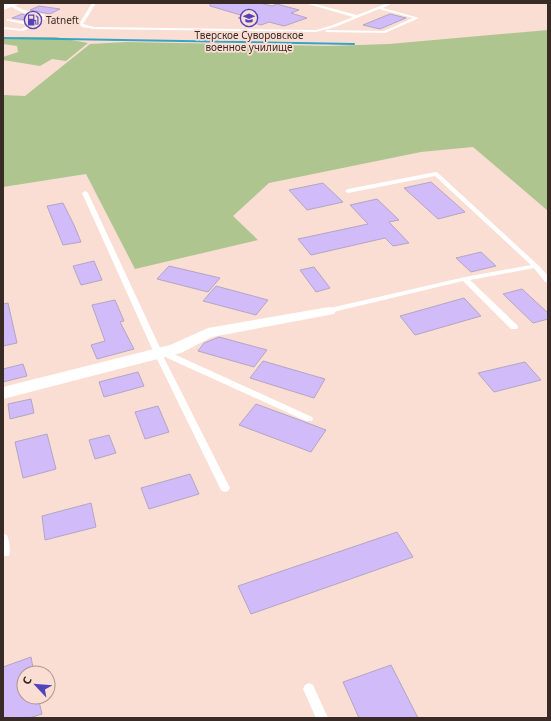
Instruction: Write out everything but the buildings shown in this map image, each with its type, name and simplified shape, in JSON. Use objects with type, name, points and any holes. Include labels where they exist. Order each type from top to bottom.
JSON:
[{"type":"street","points":[[3,393],[175,348],[208,333],[329,310]]},
{"type":"lane","points":[[94,3],[81,24],[83,26],[94,28],[385,32],[417,18],[380,8]]},
{"type":"lane","points":[[308,3],[358,17]]},
{"type":"lane","points":[[316,31],[334,26],[391,3]]},
{"type":"lane","points":[[3,28],[22,30],[48,16],[25,12],[15,9],[9,5]]},
{"type":"lane","points":[[3,22],[25,12]]},
{"type":"lane","points":[[8,20],[33,24]]},
{"type":"lane","points":[[348,190],[436,174],[536,266],[548,280]]},
{"type":"lane","points":[[85,194],[225,488]]},
{"type":"lane","points":[[329,310],[465,279],[536,266]]},
{"type":"lane","points":[[465,279],[514,327]]},
{"type":"lane","points":[[160,352],[309,419]]},
{"type":"lane","points":[[3,538],[5,553]]},
{"type":"lane","points":[[309,689],[322,718]]},
{"type":"green space","points":[[548,30],[548,211],[473,147],[421,152],[269,183],[233,216],[258,240],[135,269],[86,174],[3,187],[3,95],[25,96],[90,44],[126,42],[328,46],[389,44]]},
{"type":"green space","points":[[21,37],[55,37],[88,43],[66,61],[52,59],[40,66],[3,60],[3,57],[18,52],[17,46],[3,44],[3,39]]},
{"type":"waterway","points":[[3,38],[354,44]]},
{"type":"place","name":"Тверское Суворовское военное училище","points":[[249,18]]},
{"type":"place","name":"Tatneft","points":[[33,20]]}]
